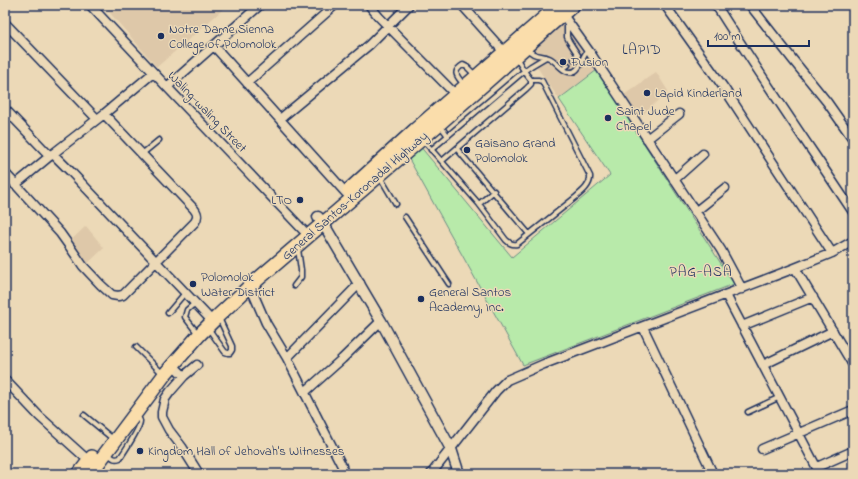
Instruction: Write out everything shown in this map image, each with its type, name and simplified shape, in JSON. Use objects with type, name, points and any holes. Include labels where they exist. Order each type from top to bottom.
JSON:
[{"type":"highway","name":"General Santos-Koronadal Highway","points":[[320,220],[373,168],[436,120],[510,54],[520,39],[564,10]]},
{"type":"highway","name":"General Santos-Koronadal Highway","points":[[79,474],[88,461],[135,414],[165,374],[208,322],[213,310],[225,298],[320,220],[379,176],[422,138],[456,95],[477,76],[510,54],[526,47],[564,10]]},
{"type":"highway","name":"General Santos-Koronadal Highway","points":[[90,474],[106,452],[112,438],[160,371],[208,322],[297,244],[306,232]]},
{"type":"street","name":"Waling-waling Street","points":[[90,5],[153,73],[306,232]]},
{"type":"street","points":[[167,87],[260,5]]},
{"type":"street","points":[[248,83],[335,5]]},
{"type":"street","points":[[369,5],[456,95]]},
{"type":"street","points":[[280,119],[369,45],[409,5]]},
{"type":"street","points":[[462,5],[510,54]]},
{"type":"street","points":[[665,5],[724,88],[832,253]]},
{"type":"street","points":[[716,5],[758,71],[853,212]]},
{"type":"street","points":[[750,5],[827,102],[853,139]]},
{"type":"street","points":[[564,10],[721,250],[742,289]]},
{"type":"street","points":[[7,28],[97,119]]},
{"type":"street","points":[[214,46],[346,193]]},
{"type":"street","points":[[15,184],[104,114],[153,73]]},
{"type":"street","points":[[5,109],[51,155],[72,173],[195,303],[208,322]]},
{"type":"street","points":[[5,173],[60,233],[83,266],[101,286],[112,295],[118,296],[123,294],[195,222],[198,215],[104,114]]},
{"type":"street","points":[[647,138],[679,114]]},
{"type":"street","points":[[674,180],[703,154]]},
{"type":"street","points":[[695,212],[724,188]]},
{"type":"street","points":[[320,220],[360,283],[381,321],[451,449],[459,474]]},
{"type":"street","points":[[431,474],[496,391],[507,380],[544,364],[795,268],[832,253],[853,241]]},
{"type":"street","points":[[795,268],[853,365]]},
{"type":"street","points":[[287,358],[360,283]]},
{"type":"street","points":[[250,286],[266,323],[287,358],[342,466],[343,474]]},
{"type":"street","points":[[726,295],[818,470],[853,451]]},
{"type":"street","points":[[742,326],[813,297]]},
{"type":"street","points":[[305,392],[381,321]]},
{"type":"street","points":[[643,326],[713,474]]},
{"type":"street","points":[[763,365],[833,331]]},
{"type":"street","points":[[173,365],[184,376]]},
{"type":"street","points":[[197,365],[184,376],[165,399],[162,417],[169,430],[199,474]]},
{"type":"street","points":[[5,380],[39,416],[88,461]]},
{"type":"street","points":[[762,449],[853,410]]},
{"type":"lane","points":[[564,10],[567,37],[578,55],[583,60]]},
{"type":"lane","points":[[526,47],[531,54],[553,60],[563,69],[568,71],[574,71],[578,68],[585,53],[589,50]]},
{"type":"lane","points":[[422,138],[479,204],[506,240],[514,245],[576,198],[585,189],[591,179],[590,176],[542,81],[532,80],[510,54]]},
{"type":"lane","points":[[574,59],[578,55]]},
{"type":"lane","points":[[431,150],[530,66],[546,57]]},
{"type":"lane","points":[[563,69],[568,64]]},
{"type":"lane","points":[[466,86],[456,73],[460,67],[464,65],[466,66],[477,76]]},
{"type":"lane","points":[[442,161],[526,89],[531,84],[532,80]]},
{"type":"lane","points":[[436,120],[448,136]]},
{"type":"lane","points":[[142,154],[159,140]]},
{"type":"lane","points":[[457,149],[529,234]]},
{"type":"lane","points":[[379,176],[396,204]]},
{"type":"lane","points":[[479,204],[494,192]]},
{"type":"lane","points":[[405,217],[449,284]]},
{"type":"lane","points":[[294,286],[301,277],[297,244]]},
{"type":"lane","points":[[168,313],[185,293]]},
{"type":"lane","points":[[195,303],[187,310],[185,317],[208,322],[232,346],[230,353],[228,354],[225,352],[208,322]]},
{"type":"lane","points":[[136,347],[160,371]]},
{"type":"lane","points":[[748,412],[780,397]]},
{"type":"lane","points":[[106,452],[114,459],[120,458],[140,424],[140,420],[135,414]]},
{"type":"lane","points":[[84,415],[112,438]]},
{"type":"shaded area","name":"Notre Dame Sienna College of Polomolok","points":[[103,5],[228,5],[157,67]]},
{"type":"shaded area","name":"Fusion","points":[[565,21],[597,70],[559,99],[528,54]]},
{"type":"shaded area","name":"Lapid Kinderland","points":[[656,72],[668,91],[639,118],[624,95]]},
{"type":"shaded area","points":[[86,226],[104,248],[85,266],[66,245]]},
{"type":"green space","points":[[597,70],[734,284],[523,365],[409,159],[419,145],[512,257],[610,175],[559,99]]},
{"type":"place","name":"Notre Dame Sienna College of Polomolok","points":[[161,36]]},
{"type":"place","name":"Fusion","points":[[563,62]]},
{"type":"place","name":"Lapid Kinderland","points":[[647,93]]},
{"type":"place","name":"Saint Jude Chapel","points":[[608,118]]},
{"type":"place","name":"Gaisano Grand Polomolok","points":[[467,150]]},
{"type":"place","name":"LTO","points":[[300,200]]},
{"type":"place","name":"Polomolok Water District","points":[[193,284]]},
{"type":"place","name":"General Santos Academy, Inc.","points":[[421,299]]},
{"type":"place","name":"Kingdom Hall of Jehovah's Witnesses","points":[[140,451]]},
{"type":"district","name":"LAPID","points":[[642,50]]},
{"type":"district","name":"PAG-ASA","points":[[701,272]]}]
